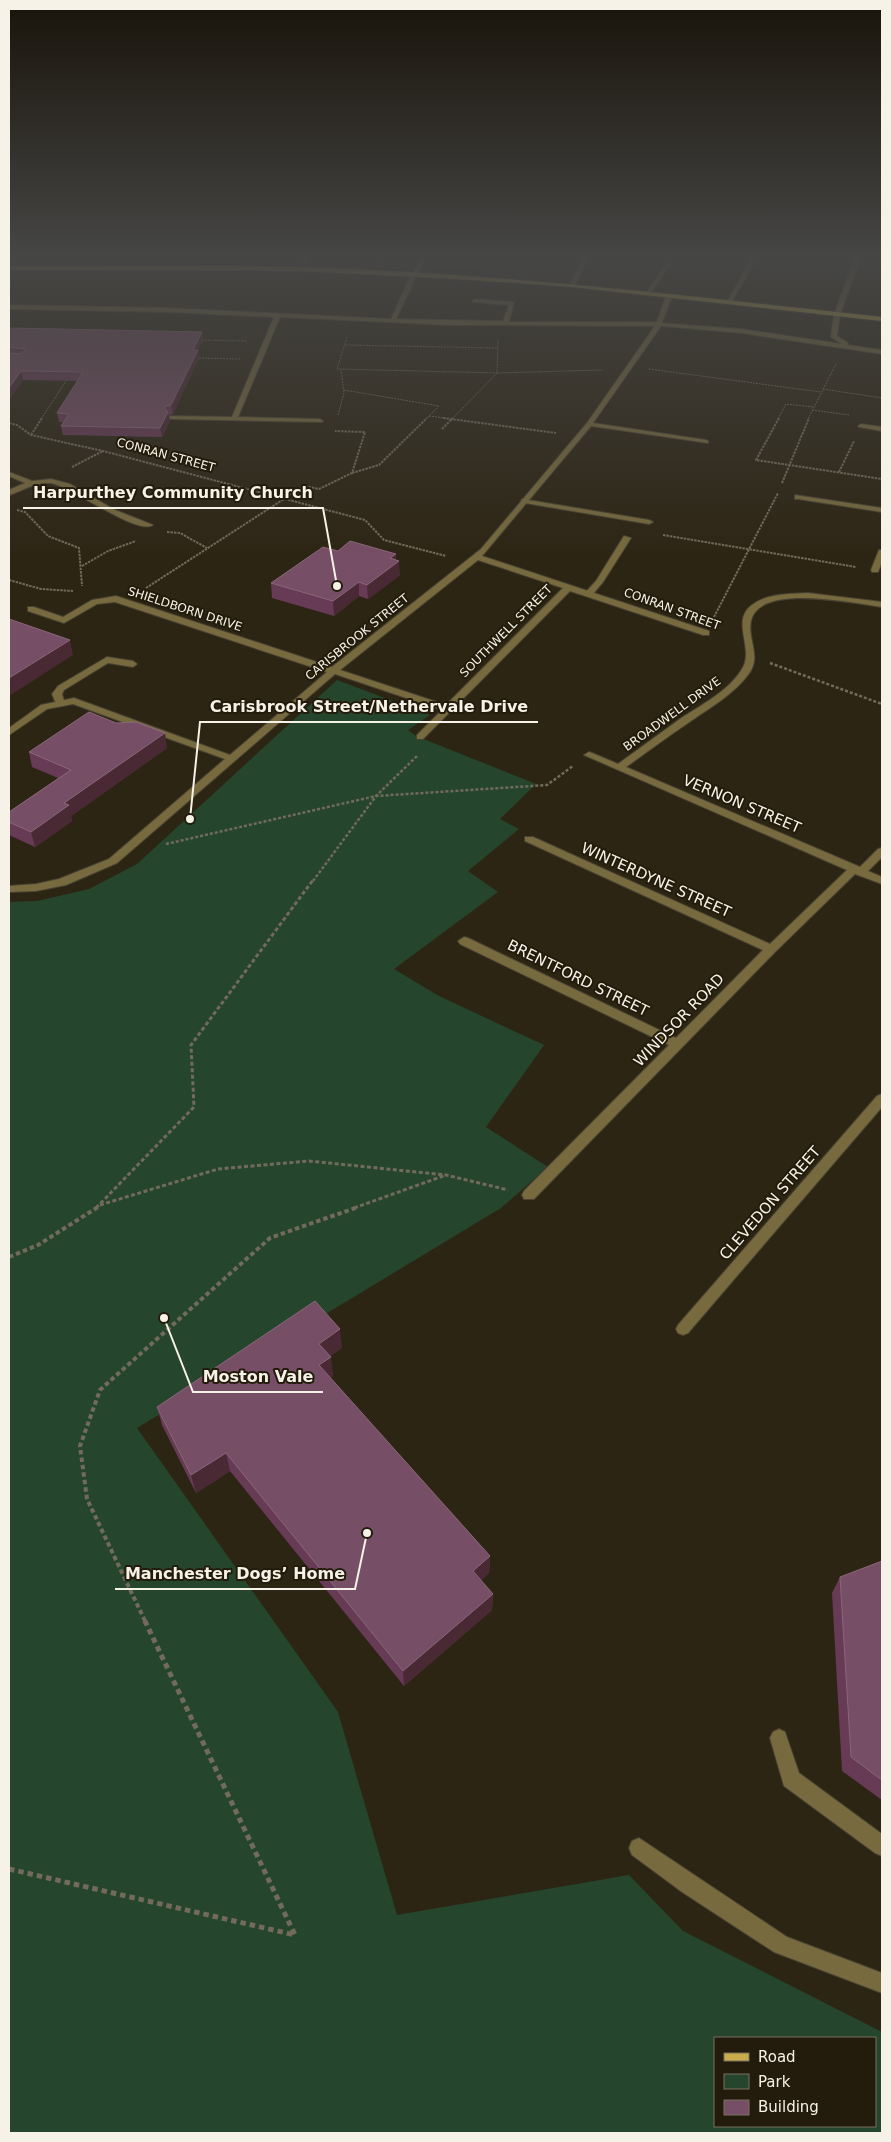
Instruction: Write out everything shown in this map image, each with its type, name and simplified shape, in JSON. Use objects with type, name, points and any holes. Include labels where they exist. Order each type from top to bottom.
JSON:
[{"type":"street","points":[[234,419],[260,357]]},
{"type":"street","name":"CARISBROOK STREET","points":[[9,889],[34,888],[70,881],[112,861],[134,845],[230,758],[332,671],[481,554],[589,424],[636,357]]},
{"type":"street","points":[[170,416],[320,421]]},
{"type":"street","points":[[589,424],[706,442]]},
{"type":"street","points":[[861,426],[882,429]]},
{"type":"street","points":[[9,474],[31,483]]},
{"type":"street","points":[[9,493],[31,483],[49,480],[67,486],[112,512],[149,529]]},
{"type":"street","points":[[798,497],[882,510]]},
{"type":"street","points":[[525,502],[649,522]]},
{"type":"street","points":[[589,593],[599,582],[627,538]]},
{"type":"street","points":[[875,570],[882,552]]},
{"type":"street","name":"CONRAN STREET","points":[[481,554],[569,587],[706,632]]},
{"type":"street","name":"SOUTHWELL STREET","points":[[420,737],[446,708],[569,587]]},
{"type":"street","points":[[751,656],[747,620],[751,609],[761,603],[799,594],[882,605]]},
{"type":"street","name":"SHIELDBORN DRIVE","points":[[31,609],[64,620],[99,601],[116,599],[446,708]]},
{"type":"street","name":"BROADWELL DRIVE","points":[[619,768],[727,690],[747,669],[751,656]]},
{"type":"street","points":[[60,704],[58,694],[61,688],[107,660],[133,664]]},
{"type":"street","points":[[9,732],[44,707],[74,701],[230,758]]},
{"type":"street","name":"VERNON STREET","points":[[589,755],[882,882]]},
{"type":"street","name":"WINTERDYNE STREET","points":[[529,839],[771,949]]},
{"type":"street","name":"WINDSOR ROAD","points":[[529,1195],[771,949],[857,871],[882,851]]},
{"type":"street","name":"BRENTFORD STREET","points":[[464,941],[678,1044]]},
{"type":"street","name":"CLEVEDON STREET","points":[[683,1329],[882,1098]]},
{"type":"street","points":[[779,1738],[791,1779],[882,1846]]},
{"type":"street","points":[[639,1848],[689,1885],[781,1945],[882,1983]]},
{"type":"path","points":[[341,357],[337,370],[497,373],[628,368],[882,398]]},
{"type":"path","points":[[442,429],[497,373],[498,357]]},
{"type":"path","points":[[706,632],[749,550],[790,465],[813,409],[840,357]]},
{"type":"path","points":[[190,358],[259,360]]},
{"type":"path","points":[[336,422],[344,390],[341,370]]},
{"type":"path","points":[[31,434],[69,376]]},
{"type":"path","points":[[124,602],[304,486],[319,489],[352,473],[378,465],[439,406],[344,390]]},
{"type":"path","points":[[839,472],[865,418],[786,404],[756,460],[882,479]]},
{"type":"path","points":[[428,416],[579,436]]},
{"type":"path","name":"CONRAN STREET","points":[[9,423],[17,425],[31,434],[365,520],[384,540],[455,558],[473,549],[481,554]]},
{"type":"path","points":[[333,431],[365,432],[352,473]]},
{"type":"path","points":[[49,480],[103,451]]},
{"type":"path","points":[[10,581],[59,592],[81,591],[82,566],[79,548],[46,535],[25,512],[16,509]]},
{"type":"path","points":[[649,522],[657,534],[875,570]]},
{"type":"path","points":[[82,566],[108,551],[132,543],[149,529],[180,533],[208,548]]},
{"type":"path","points":[[751,656],[882,704]]},
{"type":"path","points":[[9,1257],[38,1245],[99,1206],[194,1107],[191,1045],[376,796],[428,745],[420,737]]},
{"type":"path","points":[[134,845],[147,848],[376,796],[547,785],[589,755]]},
{"type":"path","points":[[99,1206],[218,1169],[309,1160],[446,1175],[529,1195]]},
{"type":"path","points":[[9,1869],[295,1936],[87,1499],[80,1446],[100,1390],[270,1238],[446,1175]]},
{"type":"green space","points":[[337,680],[430,715],[408,730],[416,736],[536,784],[500,819],[519,829],[468,871],[498,892],[394,969],[439,996],[544,1045],[486,1127],[548,1167],[501,1208],[137,1428],[338,1712],[397,1915],[629,1875],[683,1931],[882,2032],[882,2133],[9,2133],[9,902],[37,901],[89,889],[137,864]]},
{"type":"building","points":[[9,357],[195,357],[171,405],[165,406],[168,412],[160,428],[61,426],[69,414],[57,413],[83,372],[21,371],[9,388]]},
{"type":"building","points":[[350,541],[396,554],[390,558],[399,561],[367,585],[359,582],[333,601],[271,583],[323,547],[338,551]]},
{"type":"building","points":[[9,619],[70,640],[9,678]]},
{"type":"building","points":[[89,712],[116,723],[136,722],[165,733],[64,803],[69,805],[31,832],[9,822],[9,812],[71,770],[29,752]]},
{"type":"building","points":[[315,1301],[340,1329],[319,1344],[331,1357],[319,1365],[490,1556],[473,1571],[493,1594],[403,1671],[226,1453],[191,1475],[157,1407]]},
{"type":"building","points":[[882,1561],[882,1780],[851,1757],[840,1577]]},
{"type":"place","name":"Harpurthey Community Church","points":[[337,586]]},
{"type":"place","name":"Carisbrook Street/Nethervale Drive","points":[[190,819]]},
{"type":"place","name":"Moston Vale","points":[[164,1318]]},
{"type":"place","name":"Manchester Dogs’ Home","points":[[367,1533]]}]
